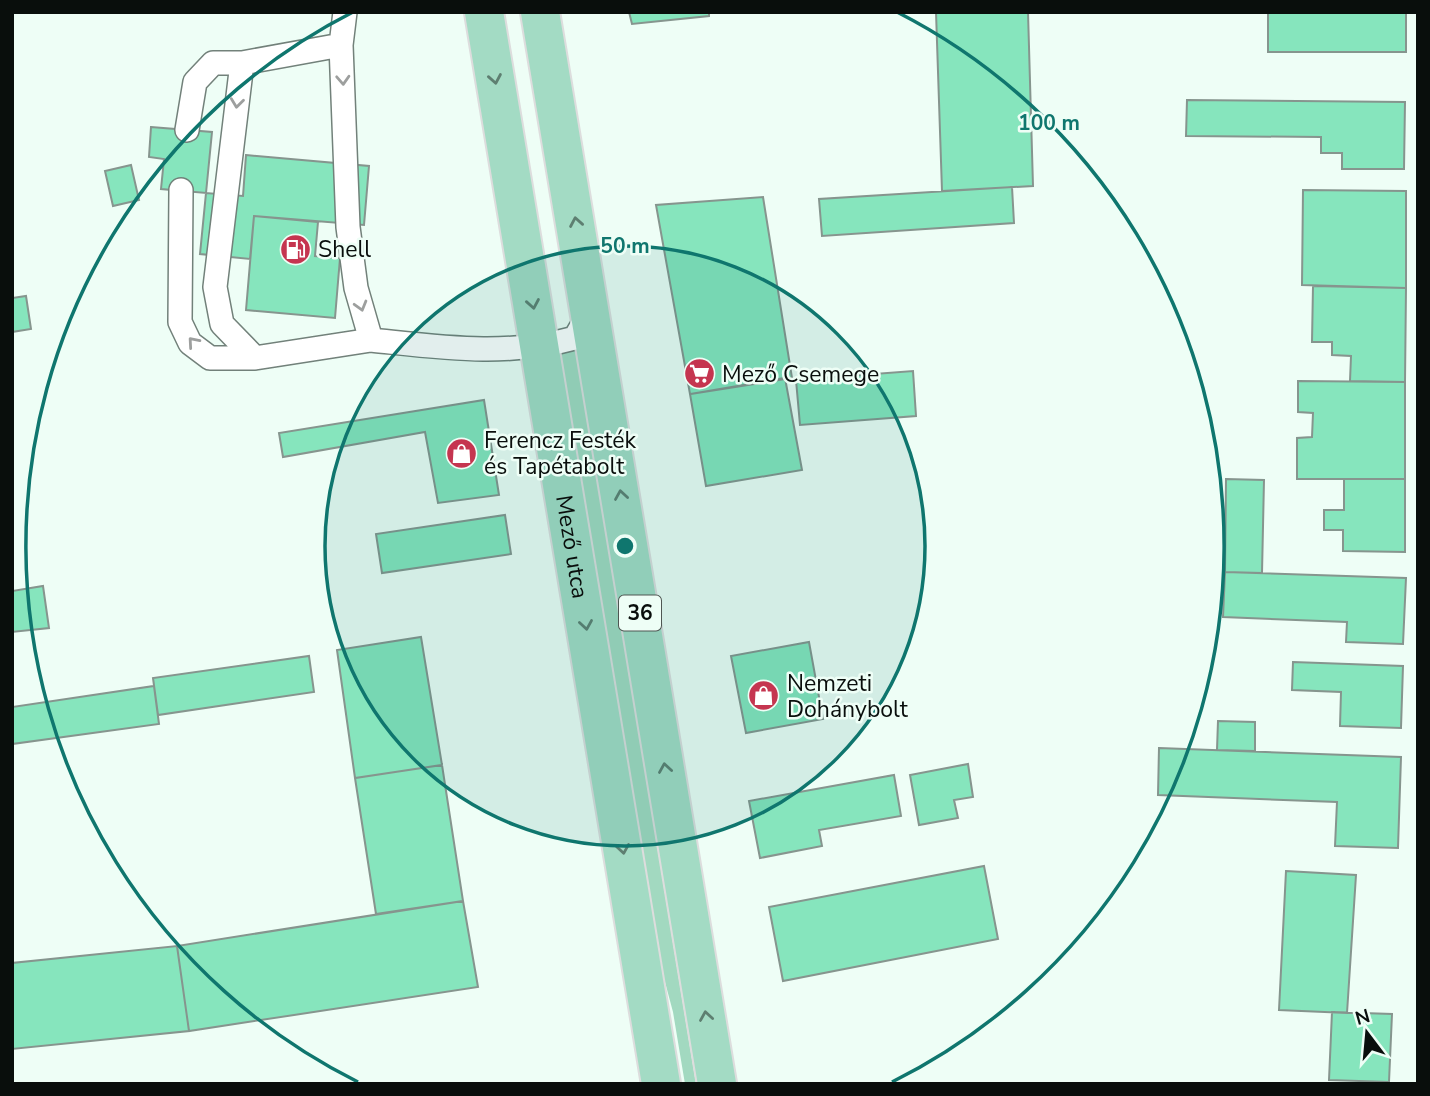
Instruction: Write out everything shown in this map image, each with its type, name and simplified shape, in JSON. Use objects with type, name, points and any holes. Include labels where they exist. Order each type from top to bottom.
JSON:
[{"type":"main road","name":"Mező utca","points":[[484,12],[662,1084]]},
{"type":"main road","name":"36","points":[[540,12],[717,1084]]},
{"type":"lane","points":[[345,12],[341,45],[348,227],[356,288],[371,340]]},
{"type":"lane","points":[[187,130],[195,82],[213,63],[242,63],[341,45]]},
{"type":"lane","points":[[242,63],[215,287],[222,324],[255,358]]},
{"type":"lane","points":[[181,191],[180,322],[190,343],[210,358],[255,358],[371,340],[482,351],[541,346],[575,338],[590,312]]},
{"type":"green space","points":[[565,348],[576,349],[696,1084],[685,1084],[673,1012],[661,967],[559,355]]},
{"type":"building","points":[[629,12],[709,12],[709,16],[632,24]]},
{"type":"building","points":[[936,12],[1028,12],[1033,186],[942,191]]},
{"type":"building","points":[[1268,12],[1406,12],[1406,52],[1268,52]]},
{"type":"building","points":[[1187,100],[1405,102],[1404,169],[1342,169],[1342,153],[1321,153],[1321,137],[1186,136]]},
{"type":"building","points":[[151,127],[212,132],[206,193],[161,189],[164,159],[149,157]]},
{"type":"building","points":[[246,155],[369,166],[364,225],[254,216],[250,259],[200,254],[206,193],[243,196]]},
{"type":"building","points":[[131,165],[139,200],[113,206],[105,171]]},
{"type":"building","points":[[1012,187],[1014,223],[822,236],[819,199]]},
{"type":"building","points":[[1303,190],[1406,191],[1406,288],[1302,285]]},
{"type":"building","points":[[763,197],[792,378],[690,394],[656,205]]},
{"type":"building","points":[[254,216],[318,222],[315,256],[340,258],[335,318],[246,310]]},
{"type":"building","points":[[1313,286],[1406,288],[1405,382],[1350,381],[1351,356],[1332,355],[1332,342],[1312,342]]},
{"type":"building","points":[[26,296],[31,329],[12,332],[12,298]]},
{"type":"building","points":[[913,371],[916,416],[800,425],[796,380]]},
{"type":"building","points":[[785,378],[802,470],[706,486],[690,394]]},
{"type":"building","points":[[1298,381],[1405,382],[1405,479],[1297,479],[1297,438],[1312,437],[1313,413],[1298,412]]},
{"type":"building","points":[[484,400],[499,495],[438,503],[425,432],[283,457],[279,433]]},
{"type":"building","points":[[1226,479],[1264,480],[1262,573],[1225,572]]},
{"type":"building","points":[[1344,479],[1405,479],[1405,552],[1343,551],[1343,530],[1324,530],[1324,510],[1344,510]]},
{"type":"building","points":[[505,515],[511,554],[382,573],[376,534]]},
{"type":"building","points":[[1225,572],[1406,578],[1403,644],[1346,642],[1347,622],[1223,617]]},
{"type":"building","points":[[43,586],[49,628],[12,632],[12,591]]},
{"type":"building","points":[[421,637],[442,765],[355,778],[337,650]]},
{"type":"building","points":[[809,642],[823,719],[746,733],[731,656]]},
{"type":"building","points":[[309,656],[314,692],[158,715],[153,678]]},
{"type":"building","points":[[1293,662],[1403,666],[1401,728],[1340,726],[1341,692],[1292,690]]},
{"type":"building","points":[[154,686],[159,724],[12,744],[12,707]]},
{"type":"building","points":[[1218,721],[1255,722],[1255,751],[1217,750]]},
{"type":"building","points":[[1159,748],[1401,757],[1398,848],[1335,846],[1337,802],[1158,795]]},
{"type":"building","points":[[968,764],[973,797],[954,800],[958,818],[919,825],[910,775]]},
{"type":"building","points":[[442,765],[463,901],[376,914],[355,778]]},
{"type":"building","points":[[894,775],[901,816],[819,830],[822,846],[760,858],[749,801]]},
{"type":"building","points":[[984,866],[998,939],[783,981],[769,907]]},
{"type":"building","points":[[1286,871],[1356,875],[1347,1013],[1279,1010]]},
{"type":"building","points":[[463,901],[478,987],[189,1031],[177,946]]},
{"type":"building","points":[[177,946],[189,1031],[12,1049],[12,963]]},
{"type":"building","points":[[1332,1012],[1392,1014],[1389,1082],[1329,1080]]},
{"type":"place","name":"Shell","points":[[295,249]]},
{"type":"place","name":"Mező Csemege","points":[[699,374]]},
{"type":"place","name":"Ferencz Festék és Tapétabolt","points":[[461,453]]},
{"type":"place","name":"Nemzeti Dohánybolt","points":[[764,696]]}]
